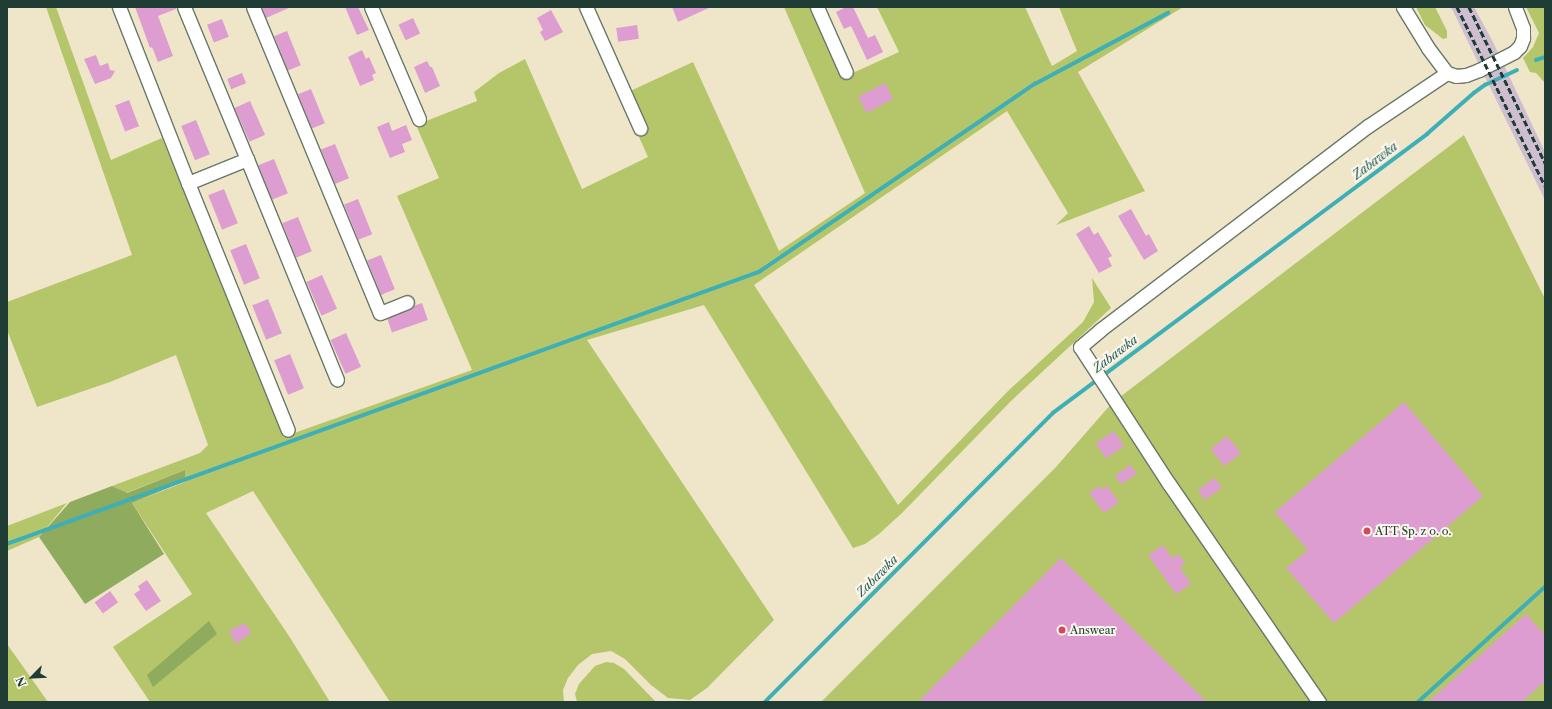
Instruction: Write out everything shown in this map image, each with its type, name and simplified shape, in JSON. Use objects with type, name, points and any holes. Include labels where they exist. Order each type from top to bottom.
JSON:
[{"type":"street","points":[[119,7],[188,183],[288,430]]},
{"type":"street","points":[[184,7],[337,379]]},
{"type":"street","points":[[253,7],[380,313],[407,302]]},
{"type":"street","points":[[371,7],[419,119]]},
{"type":"street","points":[[586,7],[640,128]]},
{"type":"street","points":[[817,7],[846,72]]},
{"type":"street","points":[[1403,7],[1410,21],[1447,73],[1456,76],[1466,75],[1502,58],[1520,46],[1523,38],[1523,28],[1515,7]]},
{"type":"street","points":[[1319,702],[1169,484],[1097,370],[1080,347],[1100,330],[1368,126],[1447,73]]},
{"type":"street","points":[[188,183],[247,160]]},
{"type":"shaded area","points":[[1451,7],[1474,7],[1492,40],[1545,152],[1545,200]]},
{"type":"green space","points":[[46,7],[56,7],[111,160],[162,138],[283,437],[472,370],[397,196],[439,178],[416,125],[477,101],[474,92],[499,73],[525,59],[582,189],[648,157],[639,137],[646,134],[628,92],[693,62],[779,251],[865,193],[784,7],[814,7],[846,76],[899,52],[877,7],[1025,7],[1052,66],[1077,51],[1059,7],[1183,7],[1078,72],[1145,191],[1056,225],[1068,213],[1007,111],[754,285],[898,505],[1007,392],[1083,322],[1094,302],[1092,278],[1111,308],[1011,401],[903,512],[879,534],[865,544],[853,548],[704,305],[587,340],[774,620],[707,688],[690,700],[668,698],[651,685],[625,659],[611,651],[592,654],[578,665],[568,678],[563,690],[564,702],[390,702],[253,491],[206,513],[289,636],[330,702],[150,702],[113,647],[192,594],[132,503],[185,482],[185,470],[126,493],[112,486],[200,453],[208,445],[176,355],[110,382],[37,407],[7,330],[7,302],[132,255]]},
{"type":"green space","points":[[1416,7],[1435,7],[1447,31],[1447,38],[1443,39],[1425,25]]},
{"type":"green space","points":[[1526,7],[1545,7],[1545,83],[1536,73],[1530,72],[1523,58],[1533,47],[1539,33]]},
{"type":"green space","points":[[1464,135],[1545,299],[1545,702],[821,702],[1056,467],[1112,403]]},
{"type":"green space","points":[[185,470],[185,481],[132,503],[164,554],[85,604],[39,537],[70,502],[112,486],[127,493]]},
{"type":"green space","points":[[67,503],[39,537],[7,551],[7,526]]},
{"type":"green space","points":[[209,621],[217,634],[153,687],[147,675]]},
{"type":"green space","points":[[7,644],[48,702],[7,702]]},
{"type":"green space","points":[[606,662],[614,663],[624,669],[656,702],[577,702],[575,694],[579,684],[595,666]]},
{"type":"building","points":[[135,7],[176,7],[176,9],[158,16],[173,56],[158,62],[152,47],[150,48]]},
{"type":"building","points":[[262,7],[291,7],[266,18]]},
{"type":"building","points":[[345,7],[358,7],[369,30],[357,35]]},
{"type":"building","points":[[672,7],[711,7],[678,22]]},
{"type":"building","points":[[846,7],[853,7],[868,38],[875,35],[883,52],[867,60],[851,26],[844,29],[836,12]]},
{"type":"building","points":[[551,10],[563,32],[545,41],[540,32],[543,30],[537,18]]},
{"type":"building","points":[[413,18],[420,33],[406,40],[398,25]]},
{"type":"building","points":[[222,19],[229,37],[214,42],[207,25]]},
{"type":"building","points":[[637,25],[639,39],[618,42],[616,28]]},
{"type":"building","points":[[287,31],[301,65],[288,71],[274,36]]},
{"type":"building","points":[[362,50],[366,59],[369,57],[376,73],[372,75],[374,80],[360,86],[348,57]]},
{"type":"building","points":[[96,55],[100,66],[108,63],[110,70],[115,71],[111,78],[95,84],[84,59]]},
{"type":"building","points":[[427,61],[430,67],[432,67],[440,86],[425,93],[414,67]]},
{"type":"building","points":[[242,73],[246,83],[231,89],[227,79]]},
{"type":"building","points":[[885,83],[893,99],[866,113],[858,97]]},
{"type":"building","points":[[311,89],[325,123],[312,129],[298,94]]},
{"type":"building","points":[[129,100],[139,126],[125,132],[115,105]]},
{"type":"building","points":[[250,101],[265,135],[250,142],[234,108]]},
{"type":"building","points":[[196,120],[210,154],[195,160],[181,126]]},
{"type":"building","points":[[389,122],[392,131],[406,125],[412,140],[402,144],[405,152],[390,158],[377,127]]},
{"type":"building","points":[[335,144],[349,178],[335,184],[321,150]]},
{"type":"building","points":[[274,159],[288,193],[272,200],[258,165]]},
{"type":"building","points":[[224,189],[238,223],[222,230],[208,195]]},
{"type":"building","points":[[358,199],[372,234],[358,240],[344,205]]},
{"type":"building","points":[[1131,209],[1146,236],[1149,234],[1158,251],[1144,260],[1118,216]]},
{"type":"building","points":[[298,217],[312,251],[296,258],[282,223]]},
{"type":"building","points":[[1089,226],[1094,235],[1098,232],[1112,256],[1108,258],[1112,266],[1099,273],[1076,234]]},
{"type":"building","points":[[246,244],[260,278],[244,285],[230,250]]},
{"type":"building","points":[[381,255],[395,289],[381,295],[367,261]]},
{"type":"building","points":[[322,275],[337,309],[322,316],[306,282]]},
{"type":"building","points":[[268,299],[282,333],[266,340],[252,305]]},
{"type":"building","points":[[422,303],[428,320],[392,332],[386,315]]},
{"type":"building","points":[[346,333],[361,367],[346,374],[330,340]]},
{"type":"building","points":[[290,354],[304,388],[288,395],[274,360]]},
{"type":"building","name":"ATT Sp. z o. o.","points":[[1404,402],[1483,496],[1334,623],[1286,568],[1308,550],[1275,512]]},
{"type":"building","points":[[1114,431],[1124,446],[1106,458],[1096,443]]},
{"type":"building","points":[[1227,436],[1241,453],[1225,466],[1211,449]]},
{"type":"building","points":[[1130,465],[1137,474],[1121,484],[1115,476]]},
{"type":"building","points":[[1215,478],[1222,488],[1205,500],[1198,490]]},
{"type":"building","points":[[1099,486],[1102,490],[1107,486],[1119,502],[1104,513],[1089,493]]},
{"type":"building","points":[[1163,545],[1172,558],[1178,554],[1185,563],[1180,567],[1191,584],[1176,594],[1148,555]]},
{"type":"building","name":"Answear","points":[[1061,558],[1207,702],[918,702]]},
{"type":"building","points":[[147,580],[161,601],[146,611],[134,594],[140,590],[138,586]]},
{"type":"building","points":[[110,591],[118,602],[103,613],[95,602]]},
{"type":"building","points":[[1526,614],[1545,635],[1545,681],[1522,702],[1428,702]]},
{"type":"building","points":[[245,623],[251,633],[236,644],[229,631]]},
{"type":"waterway","points":[[7,544],[759,272],[1035,84],[1168,13]]},
{"type":"waterway","name":"Zabawka","points":[[1536,60],[1545,57]]},
{"type":"waterway","name":"Zabawka","points":[[765,702],[1053,413],[1427,134],[1474,93],[1485,85],[1517,70]]},
{"type":"waterway","points":[[1418,702],[1545,587]]},
{"type":"railway","points":[[1457,7],[1545,186]]},
{"type":"railway","points":[[1469,7],[1545,163]]},
{"type":"place","name":"ATT Sp. z o. o.","points":[[1367,531]]},
{"type":"place","name":"Answear","points":[[1062,630]]}]
